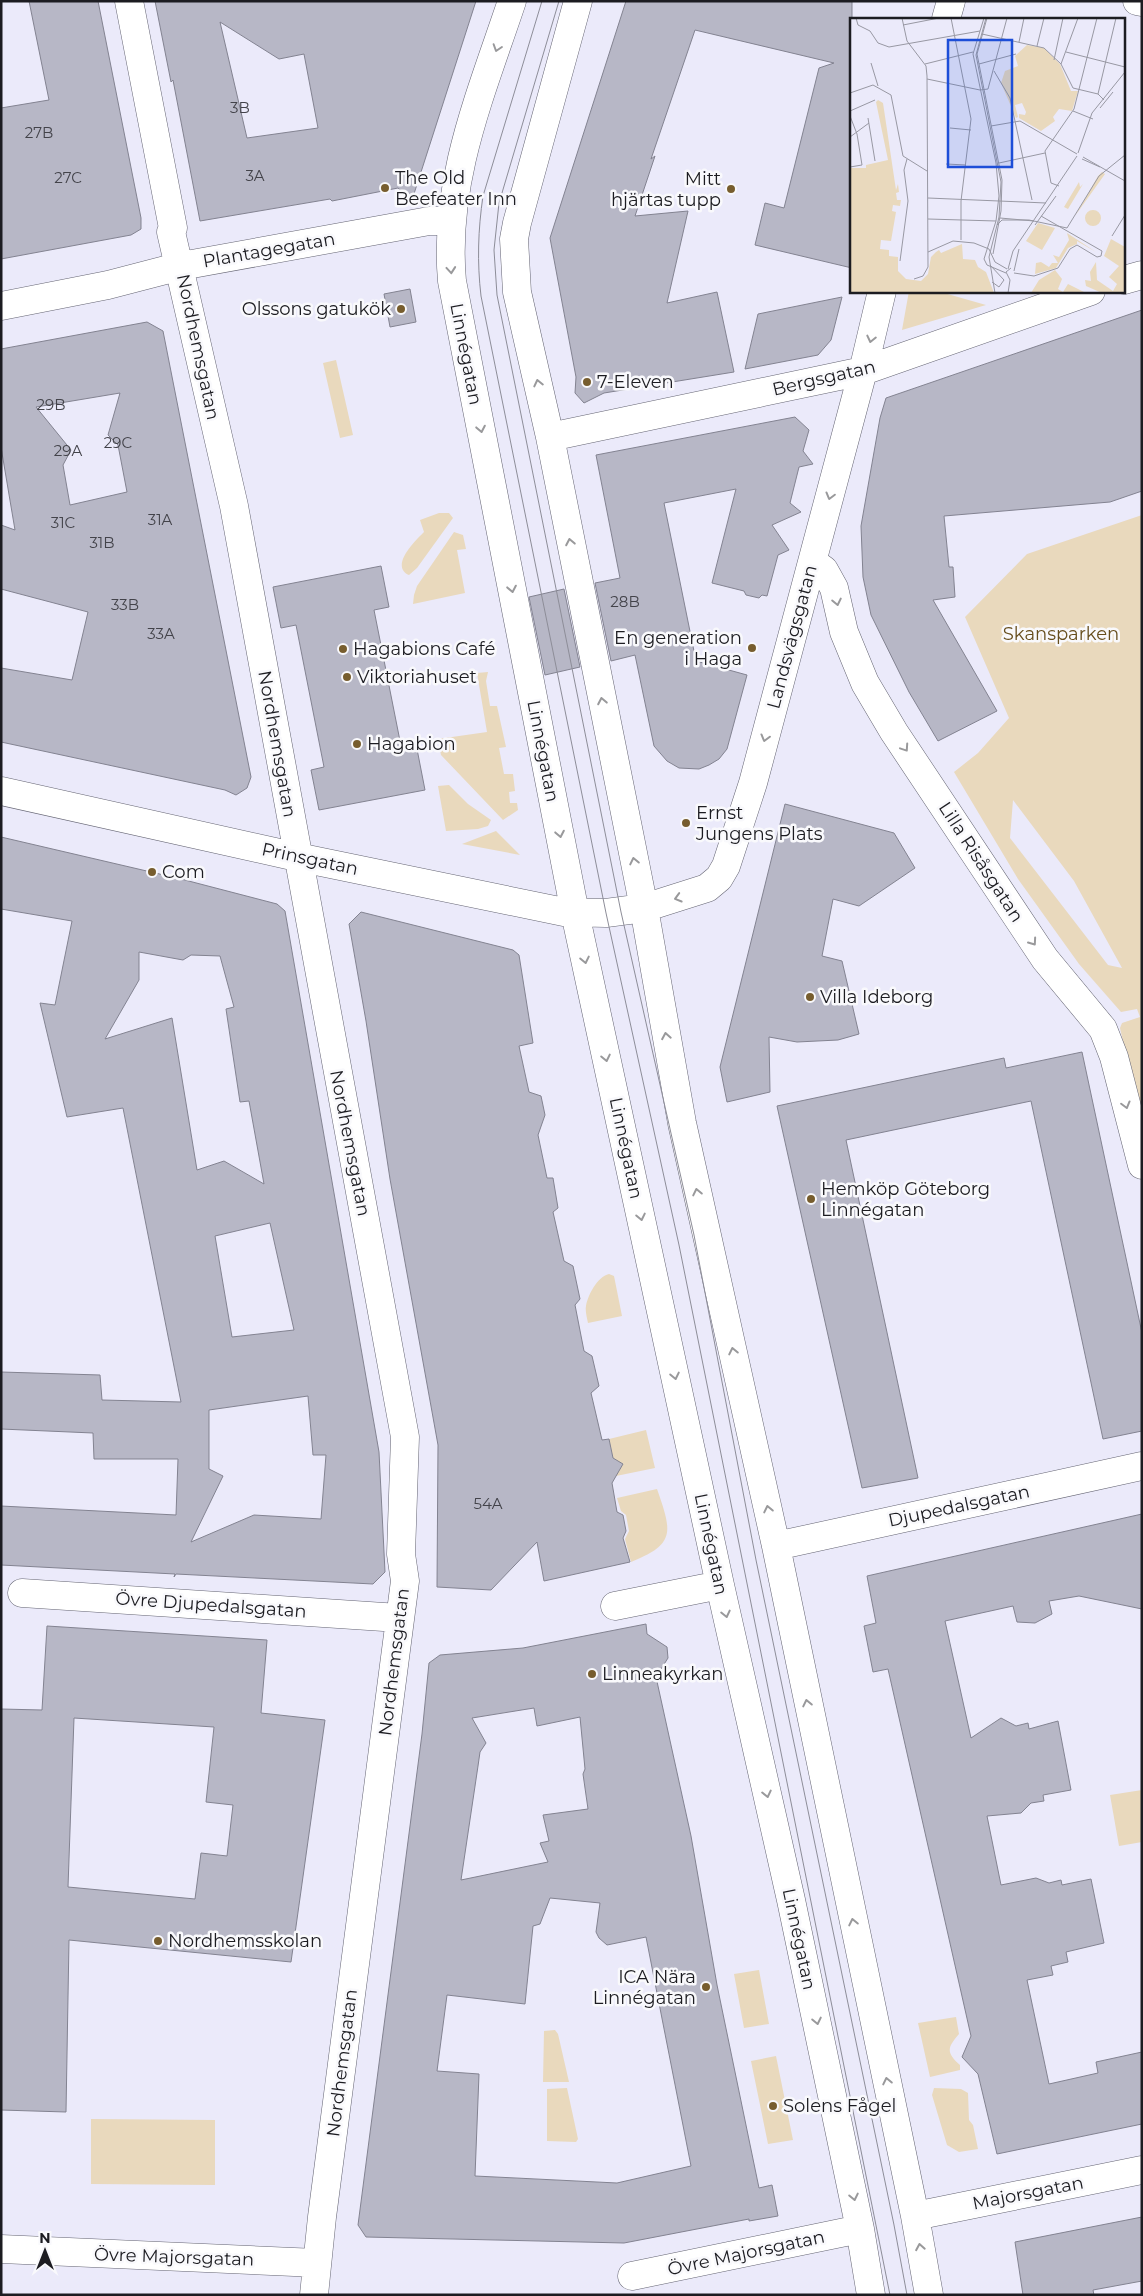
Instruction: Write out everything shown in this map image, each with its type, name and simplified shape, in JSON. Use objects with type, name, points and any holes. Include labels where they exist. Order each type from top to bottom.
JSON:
[{"type":"street","name":"Nordhemsgatan","points":[[129,1],[173,228],[171,232],[234,506],[405,1437],[402,1554],[405,1581],[314,2295]]},
{"type":"street","name":"Linnégatan","points":[[512,1],[465,144],[454,190],[449,250],[452,281],[575,913],[720,1586],[791,1900],[860,2229],[871,2295]]},
{"type":"street","points":[[578,1],[514,239],[517,292],[550,437],[632,910],[682,1123],[776,1546],[915,2216],[929,2295]]},
{"type":"street","points":[[946,18],[951,1]]},
{"type":"street","points":[[1137,1],[1142,2]]},
{"type":"street","name":"Plantagegatan","points":[[1,306],[108,285],[180,266],[429,221],[450,221]]},
{"type":"street","points":[[1126,279],[1142,274]]},
{"type":"street","name":"Landsvägsgatan","points":[[632,910],[707,888],[719,878],[726,866],[753,783],[813,562],[882,292]]},
{"type":"street","name":"Bergsgatan","points":[[550,437],[863,371],[1088,292]]},
{"type":"street","name":"Lilla Risåsgatan","points":[[813,562],[824,570],[834,588],[844,632],[865,683],[894,732],[1045,958],[1103,1029],[1114,1057],[1142,1165]]},
{"type":"street","name":"Prinsgatan","points":[[1,791],[297,857],[542,908],[575,913],[632,910]]},
{"type":"street","name":"Djupedalsgatan","points":[[776,1546],[1142,1466]]},
{"type":"street","points":[[615,1606],[720,1586]]},
{"type":"street","name":"Övre Djupedalsgatan","points":[[22,1593],[399,1618]]},
{"type":"street","name":"Majorsgatan","points":[[915,2216],[1142,2170]]},
{"type":"street","name":"Övre Majorsgatan","points":[[632,2276],[860,2229]]},
{"type":"street","name":"Övre Majorsgatan","points":[[1,2249],[317,2263]]},
{"type":"green space","points":[[909,292],[940,292],[986,305],[902,330]]},
{"type":"green space","points":[[336,360],[353,435],[340,438],[323,363]]},
{"type":"green space","points":[[439,513],[449,513],[453,518],[417,568],[409,575],[402,566],[403,560],[410,547],[424,532],[420,520]]},
{"type":"green space","name":"Skansparken","points":[[1142,515],[1142,1127],[1120,1028],[1122,1023],[1140,1017],[1137,1009],[1121,1012],[1079,964],[1018,879],[954,772],[978,753],[1009,718],[965,617],[1027,554]],"holes":[[[1013,800],[1074,881],[1122,968],[1108,965],[1010,838]]]},
{"type":"green space","points":[[454,532],[463,535],[466,549],[457,550],[465,593],[413,604],[417,586]]},
{"type":"green space","points":[[488,672],[486,681],[490,706],[497,706],[506,747],[499,748],[504,774],[513,774],[515,791],[509,792],[510,803],[517,803],[518,810],[503,820],[441,755],[438,739],[487,732],[477,673]]},
{"type":"green space","points":[[449,785],[468,804],[491,820],[488,826],[478,829],[446,831],[438,786]]},
{"type":"green space","points":[[496,831],[520,855],[462,844]]},
{"type":"green space","points":[[609,1274],[614,1276],[622,1316],[588,1323],[586,1308],[589,1297],[597,1283]]},
{"type":"green space","points":[[646,1430],[655,1468],[616,1476],[609,1439]]},
{"type":"green space","points":[[657,1489],[666,1516],[666,1535],[663,1542],[656,1549],[631,1562],[625,1539],[629,1531],[626,1515],[621,1511],[617,1498]]},
{"type":"green space","points":[[1142,1790],[1142,1842],[1119,1846],[1110,1795]]},
{"type":"green space","points":[[759,1970],[769,2024],[744,2028],[734,1974]]},
{"type":"green space","points":[[956,2017],[959,2034],[950,2047],[950,2053],[960,2065],[960,2070],[930,2077],[918,2023]]},
{"type":"green space","points":[[555,2030],[558,2034],[569,2082],[543,2082],[544,2031]]},
{"type":"green space","points":[[776,2056],[793,2140],[768,2144],[751,2061]]},
{"type":"green space","points":[[567,2088],[578,2139],[576,2142],[547,2141],[547,2089]]},
{"type":"green space","points":[[934,2088],[961,2089],[968,2093],[969,2120],[973,2125],[978,2149],[959,2152],[947,2145],[932,2095]]},
{"type":"green space","points":[[91,2119],[215,2120],[215,2185],[91,2184]]},
{"type":"building","points":[[29,1],[98,1],[141,218],[141,229],[131,235],[1,259],[1,108],[49,100]]},
{"type":"building","points":[[155,1],[476,1],[412,200],[398,188],[332,201],[330,199],[200,221],[173,80],[171,82]],"holes":[[[220,22],[279,59],[304,54],[318,128],[247,138]]]},
{"type":"building","points":[[626,1],[852,1],[852,18],[850,18],[850,268],[755,245],[765,203],[784,208],[819,68],[834,63],[695,30],[651,159],[655,156],[635,216],[688,211],[667,303],[717,292],[734,372],[604,393],[584,403],[575,393],[576,377],[550,238]]},
{"type":"building","points":[[410,289],[416,322],[390,327],[384,294]]},
{"type":"building","points":[[842,297],[831,340],[818,355],[745,369],[758,314]]},
{"type":"building","points":[[1142,310],[1142,491],[1110,502],[944,516],[949,567],[953,567],[955,597],[933,600],[997,711],[938,741],[909,692],[871,615],[863,577],[861,526],[880,418],[886,398]]},
{"type":"building","points":[[147,322],[163,331],[251,777],[247,788],[236,795],[225,790],[1,742],[1,668],[72,680],[88,612],[1,589],[1,525],[15,530],[1,447],[1,349]],"holes":[[[120,393],[108,435],[118,445],[127,492],[70,505],[63,465],[71,450],[36,407]]]},
{"type":"building","points":[[795,417],[809,430],[803,451],[813,464],[799,467],[790,503],[801,512],[772,525],[789,550],[778,555],[767,596],[762,595],[759,598],[746,595],[744,591],[712,583],[736,489],[664,503],[696,661],[747,675],[727,749],[719,759],[699,769],[679,768],[667,761],[654,746],[635,655],[611,661],[595,583],[620,578],[596,455]]},
{"type":"building","name":"Viktoriahuset","points":[[381,566],[389,607],[374,610],[402,751],[417,749],[425,790],[319,810],[311,770],[324,767],[296,625],[281,628],[273,587]]},
{"type":"building","points":[[564,589],[580,667],[545,675],[529,597]]},
{"type":"building","points":[[785,804],[894,833],[915,868],[859,906],[833,899],[822,956],[842,961],[859,1034],[838,1040],[797,1042],[769,1037],[770,1092],[727,1102],[720,1067]]},
{"type":"building","points":[[1,837],[181,879],[277,904],[285,911],[379,1452],[385,1572],[373,1584],[176,1574],[174,1577],[175,1574],[1,1565],[1,1506],[176,1515],[178,1459],[94,1459],[93,1433],[1,1429],[1,1372],[100,1375],[102,1400],[181,1402],[123,1108],[67,1117],[40,1003],[55,1005],[72,921],[1,909]],"holes":[[[139,952],[183,960],[191,955],[220,956],[234,1007],[226,1009],[240,1102],[249,1101],[264,1184],[224,1161],[197,1170],[172,1018],[105,1039],[139,980]],[[270,1223],[294,1330],[232,1337],[215,1236]],[[308,1396],[313,1455],[326,1455],[321,1519],[254,1515],[191,1542],[223,1476],[209,1469],[209,1410]]]},
{"type":"building","points":[[361,912],[513,950],[519,955],[533,1043],[519,1046],[529,1092],[541,1096],[545,1115],[538,1135],[547,1178],[553,1178],[558,1208],[553,1212],[564,1261],[573,1266],[580,1299],[575,1305],[584,1351],[592,1356],[599,1386],[591,1393],[602,1440],[609,1439],[613,1458],[623,1464],[612,1483],[617,1512],[623,1515],[626,1531],[623,1538],[630,1562],[544,1581],[537,1542],[491,1590],[437,1587],[438,1445],[390,1179],[349,924]]},
{"type":"building","points":[[1082,1052],[1142,1333],[1142,1431],[1103,1439],[1031,1101],[846,1140],[918,1478],[862,1488],[777,1106],[1004,1058],[1006,1068]]},
{"type":"building","points":[[1142,1514],[1142,1609],[1079,1596],[1049,1601],[1052,1614],[1035,1623],[1017,1622],[1013,1606],[945,1621],[971,1738],[1001,1718],[1016,1726],[1028,1723],[1029,1729],[1058,1721],[1071,1790],[1043,1795],[1044,1801],[1031,1803],[1021,1813],[987,1816],[1001,1885],[1036,1878],[1049,1883],[1061,1880],[1062,1885],[1091,1879],[1104,1943],[1066,1952],[1068,1962],[1051,1966],[1053,1975],[1027,1980],[1049,2084],[1098,2073],[1096,2062],[1142,2052],[1142,2124],[997,2154],[978,2074],[962,2057],[971,2036],[888,1669],[873,1672],[864,1626],[876,1623],[867,1576]]},
{"type":"building","points":[[646,1624],[647,1634],[667,1647],[668,1658],[656,1677],[691,1836],[717,1985],[759,2188],[772,2185],[778,2216],[749,2221],[749,2219],[624,2243],[366,2237],[358,2225],[422,1734],[429,1663],[440,1655],[523,1648]],"holes":[[[534,1708],[537,1726],[580,1717],[585,1769],[583,1774],[588,1809],[543,1815],[549,1841],[540,1843],[548,1862],[461,1880],[480,1752],[486,1743],[472,1718]],[[550,1898],[600,1903],[596,1932],[599,1938],[607,1945],[646,1937],[691,2166],[617,2183],[475,2176],[479,2074],[437,2071],[447,1995],[525,2004],[533,1926],[540,1924]]]},
{"type":"building","points":[[47,1626],[267,1640],[261,1713],[325,1720],[291,1962],[69,1940],[66,2112],[1,2110],[1,1709],[42,1710]],"holes":[[[74,1718],[214,1727],[206,1802],[233,1805],[227,1856],[201,1853],[195,1899],[68,1887]]]},
{"type":"building","points":[[1142,2217],[1142,2281],[1093,2290],[1094,2295],[1023,2295],[1015,2242]]},
{"type":"tram line","points":[[542,1],[483,196],[479,246],[481,296],[606,913],[679,1245],[890,2295]]},
{"type":"tram line","points":[[559,1],[499,203],[494,250],[497,295],[621,912],[694,1235],[756,1560],[907,2295]]},
{"type":"place","name":"The Old Beefeater Inn","points":[[385,188]]},
{"type":"place","name":"Mitt hjärtas tupp","points":[[731,189]]},
{"type":"place","name":"Olssons gatukök","points":[[401,309]]},
{"type":"place","name":"7-Eleven","points":[[587,382]]},
{"type":"place","name":"En generation i Haga","points":[[752,648]]},
{"type":"place","name":"Hagabions Café","points":[[343,649]]},
{"type":"place","name":"Viktoriahuset","points":[[347,677]]},
{"type":"place","name":"Hagabion","points":[[357,744]]},
{"type":"place","name":"Ernst Jungens Plats","points":[[686,823]]},
{"type":"place","name":"Com","points":[[152,872]]},
{"type":"place","name":"Villa Ideborg","points":[[810,997]]},
{"type":"place","name":"Hemköp Göteborg Linnégatan","points":[[811,1199]]},
{"type":"place","name":"Linneakyrkan","points":[[592,1674]]},
{"type":"place","name":"Nordhemsskolan","points":[[158,1941]]},
{"type":"place","name":"ICA Nära Linnégatan","points":[[706,1987]]},
{"type":"place","name":"Solens Fågel","points":[[773,2106]]}]
